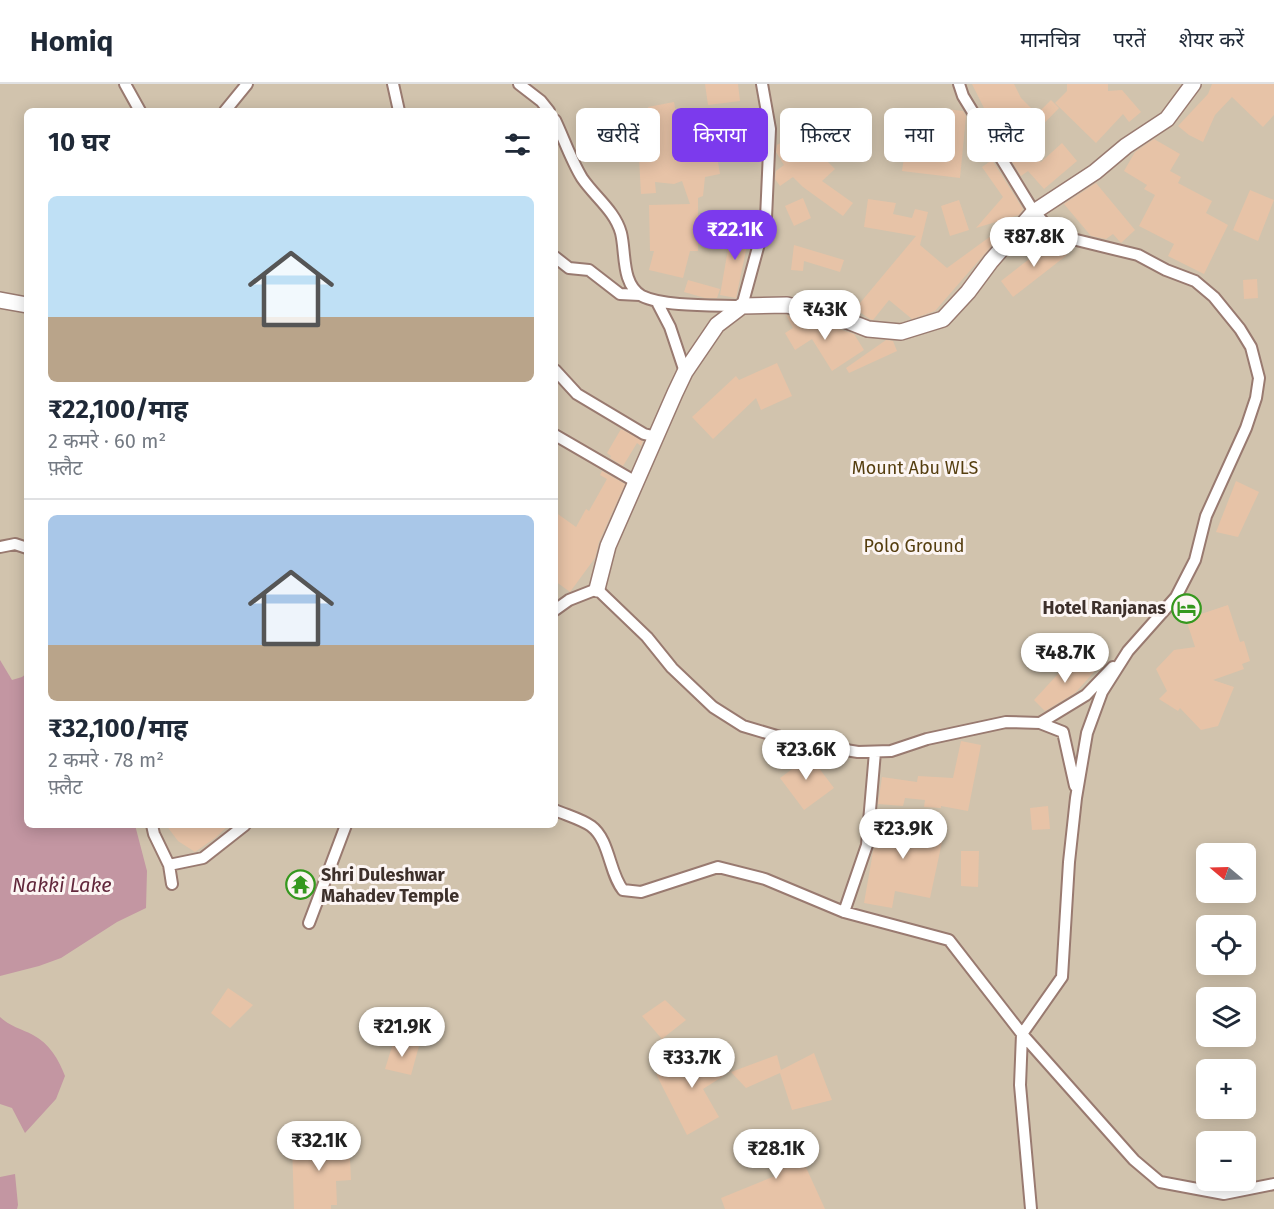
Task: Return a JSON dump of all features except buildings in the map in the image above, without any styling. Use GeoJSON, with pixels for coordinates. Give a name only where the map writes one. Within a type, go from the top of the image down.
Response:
{"type":"FeatureCollection","features":[{"type":"Feature","properties":{"kind":"main road"},"geometry":{"type":"LineString","coordinates":[[597,589],[608,546],[685,372],[717,325],[742,306],[787,305],[845,320],[868,329],[900,332],[943,319],[1034,212],[1095,172],[1126,146],[1167,119],[1193,84]]}},
{"type":"Feature","properties":{"kind":"main road"},"geometry":{"type":"LineString","coordinates":[[0,300],[24,304]]}},
{"type":"Feature","properties":{"kind":"street"},"geometry":{"type":"LineString","coordinates":[[124,84],[138,108]]}},
{"type":"Feature","properties":{"kind":"street"},"geometry":{"type":"LineString","coordinates":[[227,108],[247,84]]}},
{"type":"Feature","properties":{"kind":"street"},"geometry":{"type":"LineString","coordinates":[[393,84],[398,108]]}},
{"type":"Feature","properties":{"kind":"street"},"geometry":{"type":"LineString","coordinates":[[519,84],[547,108]]}},
{"type":"Feature","properties":{"kind":"street"},"geometry":{"type":"LineString","coordinates":[[558,259],[569,268],[589,270],[620,294],[640,295],[657,302],[742,306],[766,218],[770,129],[762,84]]}},
{"type":"Feature","properties":{"kind":"street"},"geometry":{"type":"LineString","coordinates":[[959,84],[963,96],[1034,212],[1056,236],[1138,255],[1166,270],[1195,281],[1214,297],[1240,329],[1251,347],[1259,378],[1256,398],[1246,428],[1206,516],[1195,560],[1176,597],[1086,695],[1040,723]]}},
{"type":"Feature","properties":{"kind":"street"},"geometry":{"type":"LineString","coordinates":[[558,126],[581,176],[609,209],[621,232],[628,279],[640,295]]}},
{"type":"Feature","properties":{"kind":"street"},"geometry":{"type":"LineString","coordinates":[[657,302],[670,327],[685,372]]}},
{"type":"Feature","properties":{"kind":"street"},"geometry":{"type":"LineString","coordinates":[[558,373],[577,394],[644,434],[657,437]]}},
{"type":"Feature","properties":{"kind":"street"},"geometry":{"type":"LineString","coordinates":[[558,437],[636,482]]}},
{"type":"Feature","properties":{"kind":"street"},"geometry":{"type":"LineString","coordinates":[[0,547],[15,544],[24,547]]}},
{"type":"Feature","properties":{"kind":"street"},"geometry":{"type":"LineString","coordinates":[[558,608],[569,600],[597,589],[647,637],[672,668],[713,707],[743,726],[797,742],[858,752],[891,751],[927,740],[1006,722],[1040,723],[1063,732],[1074,774],[1076,798]]}},
{"type":"Feature","properties":{"kind":"street"},"geometry":{"type":"LineString","coordinates":[[1031,1209],[1020,1085],[1022,1034],[1062,977],[1069,862],[1076,798],[1087,733],[1102,692],[1130,648]]}},
{"type":"Feature","properties":{"kind":"street"},"geometry":{"type":"LineString","coordinates":[[844,912],[867,845],[875,752]]}},
{"type":"Feature","properties":{"kind":"street"},"geometry":{"type":"LineString","coordinates":[[558,811],[592,827],[606,847],[618,884],[624,890],[641,892],[718,867],[765,879],[844,912],[949,940],[1022,1034],[1134,1160],[1160,1182],[1224,1194],[1274,1184]]}},
{"type":"Feature","properties":{"kind":"street"},"geometry":{"type":"LineString","coordinates":[[153,828],[169,865],[172,884]]}},
{"type":"Feature","properties":{"kind":"street"},"geometry":{"type":"LineString","coordinates":[[169,865],[203,858],[241,828]]}},
{"type":"Feature","properties":{"kind":"street"},"geometry":{"type":"LineString","coordinates":[[309,923],[345,828]]}},
{"type":"Feature","properties":{"kind":"green space","name":"Mount Abu WLS"},"geometry":{"type":"Polygon","coordinates":[[[0,84],[1274,84],[1274,1209],[0,1209],[0,84]]]}},
{"type":"Feature","properties":{"kind":"water","name":"Nakki Lake"},"geometry":{"type":"Polygon","coordinates":[[[0,660],[12,680],[24,675],[24,828],[136,828],[147,871],[146,908],[117,922],[61,958],[0,976],[0,660]]]}},
{"type":"Feature","properties":{"kind":"water"},"geometry":{"type":"Polygon","coordinates":[[[0,1017],[7,1023],[39,1038],[49,1047],[65,1076],[56,1099],[25,1133],[12,1108],[0,1104],[0,1017]]]}},
{"type":"Feature","properties":{"kind":"water"},"geometry":{"type":"Polygon","coordinates":[[[15,1174],[17,1209],[0,1209],[0,1177],[15,1174]]]}},
{"type":"Feature","properties":{"kind":"place","name":"Hotel Ranjanas"},"geometry":{"type":"Point","coordinates":[1187,608]}},
{"type":"Feature","properties":{"kind":"place","name":"Shri Duleshwar Mahadev Temple"},"geometry":{"type":"Point","coordinates":[300,885]}},
{"type":"Feature","properties":{"kind":"park label","name":"Polo Ground"},"geometry":{"type":"Point","coordinates":[914,546]}}]}
